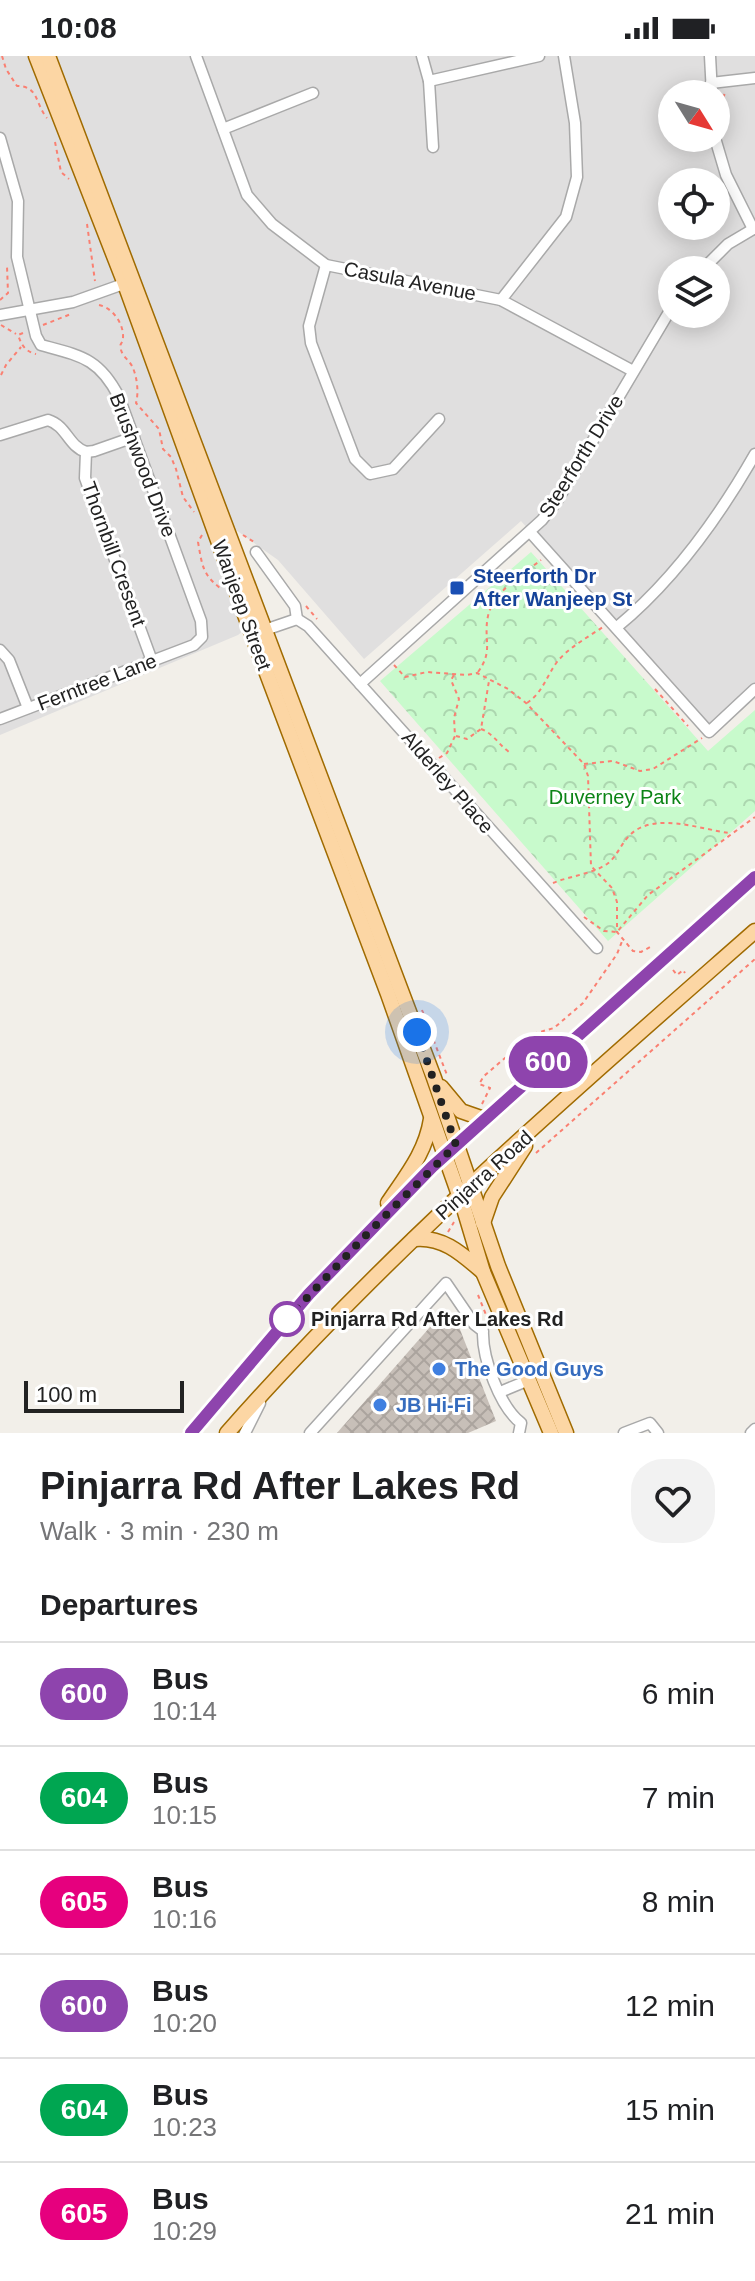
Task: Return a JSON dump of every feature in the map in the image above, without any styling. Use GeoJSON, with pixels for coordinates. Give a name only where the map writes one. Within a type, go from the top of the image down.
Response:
{"type":"FeatureCollection","features":[{"type":"Feature","properties":{"kind":"main road","name":"Wanjeep Street"},"geometry":{"type":"LineString","coordinates":[[36,56],[130,282]]}},
{"type":"Feature","properties":{"kind":"main road","name":"Wanjeep Street"},"geometry":{"type":"LineString","coordinates":[[48,56],[394,992],[432,1117],[451,1150]]}},
{"type":"Feature","properties":{"kind":"main road","name":"Pinjarra Road"},"geometry":{"type":"LineString","coordinates":[[191,1433],[309,1294],[451,1150],[478,1114],[755,877]]}},
{"type":"Feature","properties":{"kind":"main road","name":"Pinjarra Road"},"geometry":{"type":"LineString","coordinates":[[227,1433],[414,1239],[755,931]]}},
{"type":"Feature","properties":{"kind":"main road","name":"Wanjeep Street"},"geometry":{"type":"LineString","coordinates":[[394,992],[441,1077],[451,1150]]}},
{"type":"Feature","properties":{"kind":"main road"},"geometry":{"type":"LineString","coordinates":[[441,1077],[461,1111],[478,1114]]}},
{"type":"Feature","properties":{"kind":"main road"},"geometry":{"type":"LineString","coordinates":[[368,1233],[421,1152],[429,1135],[432,1117]]}},
{"type":"Feature","properties":{"kind":"main road"},"geometry":{"type":"LineString","coordinates":[[483,1223],[492,1197],[544,1121]]}},
{"type":"Feature","properties":{"kind":"main road"},"geometry":{"type":"LineString","coordinates":[[451,1150],[472,1187],[483,1223],[566,1433]]}},
{"type":"Feature","properties":{"kind":"main road"},"geometry":{"type":"LineString","coordinates":[[451,1150],[460,1198],[483,1272],[551,1433]]}},
{"type":"Feature","properties":{"kind":"main road"},"geometry":{"type":"LineString","coordinates":[[414,1239],[442,1241],[483,1272]]}},
{"type":"Feature","properties":{"kind":"street","name":"Casula Avenue"},"geometry":{"type":"LineString","coordinates":[[196,56],[247,195],[272,224],[326,265],[501,300],[633,371]]}},
{"type":"Feature","properties":{"kind":"street"},"geometry":{"type":"LineString","coordinates":[[422,56],[429,81],[433,147]]}},
{"type":"Feature","properties":{"kind":"street"},"geometry":{"type":"LineString","coordinates":[[429,81],[539,56]]}},
{"type":"Feature","properties":{"kind":"street"},"geometry":{"type":"LineString","coordinates":[[501,300],[566,217],[577,177],[575,123],[564,56]]}},
{"type":"Feature","properties":{"kind":"street"},"geometry":{"type":"LineString","coordinates":[[710,56],[712,80]]}},
{"type":"Feature","properties":{"kind":"street"},"geometry":{"type":"LineString","coordinates":[[730,84],[755,78]]}},
{"type":"Feature","properties":{"kind":"street"},"geometry":{"type":"LineString","coordinates":[[223,129],[313,93]]}},
{"type":"Feature","properties":{"kind":"street","name":"Brushwood Drive"},"geometry":{"type":"LineString","coordinates":[[0,138],[18,201],[17,257],[28,310],[41,345],[78,354],[95,364],[109,378],[134,437],[201,621],[202,637],[194,645]]}},
{"type":"Feature","properties":{"kind":"street"},"geometry":{"type":"LineString","coordinates":[[716,256],[728,244],[754,228],[726,175],[722,152]]}},
{"type":"Feature","properties":{"kind":"street"},"geometry":{"type":"LineString","coordinates":[[326,265],[309,326],[311,343],[355,459],[370,474],[393,469],[439,419]]}},
{"type":"Feature","properties":{"kind":"street"},"geometry":{"type":"LineString","coordinates":[[0,315],[73,302],[130,282]]}},
{"type":"Feature","properties":{"kind":"street","name":"Steerforth Drive"},"geometry":{"type":"LineString","coordinates":[[360,684],[530,532],[557,501],[659,328]]}},
{"type":"Feature","properties":{"kind":"street","name":"Thornbill Cresent"},"geometry":{"type":"LineString","coordinates":[[0,435],[48,420],[63,428],[76,448],[86,452],[85,478],[152,661]]}},
{"type":"Feature","properties":{"kind":"street"},"geometry":{"type":"LineString","coordinates":[[86,452],[134,437]]}},
{"type":"Feature","properties":{"kind":"street"},"geometry":{"type":"LineString","coordinates":[[614,624],[636,612],[679,567],[752,466],[755,454]]}},
{"type":"Feature","properties":{"kind":"street"},"geometry":{"type":"LineString","coordinates":[[530,532],[709,732],[755,689]]}},
{"type":"Feature","properties":{"kind":"street","name":"Alderley Place"},"geometry":{"type":"LineString","coordinates":[[256,552],[295,606],[297,619],[308,626],[597,948]]}},
{"type":"Feature","properties":{"kind":"street"},"geometry":{"type":"LineString","coordinates":[[259,632],[297,619]]}},
{"type":"Feature","properties":{"kind":"street","name":"Ferntree Lane"},"geometry":{"type":"LineString","coordinates":[[0,719],[194,645]]}},
{"type":"Feature","properties":{"kind":"street"},"geometry":{"type":"LineString","coordinates":[[0,650],[9,660],[28,708]]}},
{"type":"Feature","properties":{"kind":"street"},"geometry":{"type":"LineString","coordinates":[[310,1433],[446,1283],[474,1324],[483,1331],[482,1347],[509,1413],[521,1423],[519,1433]]}},
{"type":"Feature","properties":{"kind":"street"},"geometry":{"type":"LineString","coordinates":[[500,1392],[529,1380]]}},
{"type":"Feature","properties":{"kind":"street"},"geometry":{"type":"LineString","coordinates":[[245,1433],[266,1390]]}},
{"type":"Feature","properties":{"kind":"street"},"geometry":{"type":"LineString","coordinates":[[624,1433],[650,1423],[658,1433]]}},
{"type":"Feature","properties":{"kind":"path"},"geometry":{"type":"LineString","coordinates":[[2,56],[11,78],[17,86],[28,86],[33,90],[39,107],[50,121]]}},
{"type":"Feature","properties":{"kind":"path"},"geometry":{"type":"LineString","coordinates":[[54,131],[61,172],[72,181]]}},
{"type":"Feature","properties":{"kind":"path"},"geometry":{"type":"LineString","coordinates":[[88,212],[87,227],[98,293]]}},
{"type":"Feature","properties":{"kind":"path"},"geometry":{"type":"LineString","coordinates":[[0,324],[18,335]]}},
{"type":"Feature","properties":{"kind":"path"},"geometry":{"type":"LineString","coordinates":[[0,375],[22,346]]}},
{"type":"Feature","properties":{"kind":"path"},"geometry":{"type":"LineString","coordinates":[[477,673],[487,660],[488,616],[499,596],[543,559]]}},
{"type":"Feature","properties":{"kind":"path"},"geometry":{"type":"LineString","coordinates":[[526,703],[545,685],[558,661],[614,624]]}},
{"type":"Feature","properties":{"kind":"path"},"geometry":{"type":"LineString","coordinates":[[389,659],[405,677],[427,672],[477,673],[508,689],[526,703],[584,764],[588,776],[591,866],[612,888],[617,902],[617,932],[633,951],[641,952],[652,946]]}},
{"type":"Feature","properties":{"kind":"path"},"geometry":{"type":"LineString","coordinates":[[431,762],[447,753],[455,736],[454,718],[459,699],[451,680],[454,674]]}},
{"type":"Feature","properties":{"kind":"path"},"geometry":{"type":"LineString","coordinates":[[455,736],[467,739],[481,729],[489,680]]}},
{"type":"Feature","properties":{"kind":"path"},"geometry":{"type":"LineString","coordinates":[[481,729],[494,734],[500,745],[509,752]]}},
{"type":"Feature","properties":{"kind":"path"},"geometry":{"type":"LineString","coordinates":[[584,764],[613,761],[640,771],[653,769],[709,732]]}},
{"type":"Feature","properties":{"kind":"path"},"geometry":{"type":"LineString","coordinates":[[617,932],[648,895],[755,817]]}},
{"type":"Feature","properties":{"kind":"path"},"geometry":{"type":"LineString","coordinates":[[540,888],[610,862],[634,831],[649,824],[663,823],[730,833]]}},
{"type":"Feature","properties":{"kind":"path"},"geometry":{"type":"LineString","coordinates":[[478,1114],[490,1088],[479,1084],[491,1069],[533,1034],[554,1028],[583,1003],[617,954],[623,939]]}},
{"type":"Feature","properties":{"kind":"path"},"geometry":{"type":"LineString","coordinates":[[535,1153],[755,959]]}},
{"type":"Feature","properties":{"kind":"path"},"geometry":{"type":"LineString","coordinates":[[673,970],[677,975],[683,970],[689,977]]}},
{"type":"Feature","properties":{"kind":"path"},"geometry":{"type":"LineString","coordinates":[[418,1003],[441,1077]]}},
{"type":"Feature","properties":{"kind":"path"},"geometry":{"type":"LineString","coordinates":[[445,1236],[454,1222]]}},
{"type":"Feature","properties":{"kind":"path"},"geometry":{"type":"LineString","coordinates":[[478,1294],[483,1312],[492,1326]]}},
{"type":"Feature","properties":{"kind":"shaded area"},"geometry":{"type":"Polygon","coordinates":[[[0,56],[755,56],[755,689],[709,732],[521,521],[364,659],[278,560],[226,523],[255,621],[238,635],[0,735],[0,56]]]}},
{"type":"Feature","properties":{"kind":"green space","name":"Duverney Park"},"geometry":{"type":"Polygon","coordinates":[[[531,552],[708,751],[755,710],[755,811],[608,941],[380,681],[531,552]]]}},
{"type":"Feature","properties":{"kind":"building"},"geometry":{"type":"Polygon","coordinates":[[[430,1327],[459,1327],[496,1421],[468,1433],[337,1433],[430,1327]]]}},
{"type":"Feature","properties":{"kind":"bus line","name":"600"},"geometry":{"type":"LineString","coordinates":[[191,1433],[309,1294],[432,1167],[755,877]]}},
{"type":"Feature","properties":{"kind":"place","name":"Steerforth Dr After Wanjeep St"},"geometry":{"type":"Point","coordinates":[457,588]}},
{"type":"Feature","properties":{"kind":"place","name":"Pinjarra Rd After Lakes Rd"},"geometry":{"type":"Point","coordinates":[287,1319]}},
{"type":"Feature","properties":{"kind":"place","name":"The Good Guys"},"geometry":{"type":"Point","coordinates":[439,1369]}},
{"type":"Feature","properties":{"kind":"place","name":"JB Hi-Fi"},"geometry":{"type":"Point","coordinates":[380,1405]}},
{"type":"Feature","properties":{"kind":"route"},"geometry":{"type":"LineString","coordinates":[[287,1319],[456,1145],[417,1032]]}}]}
